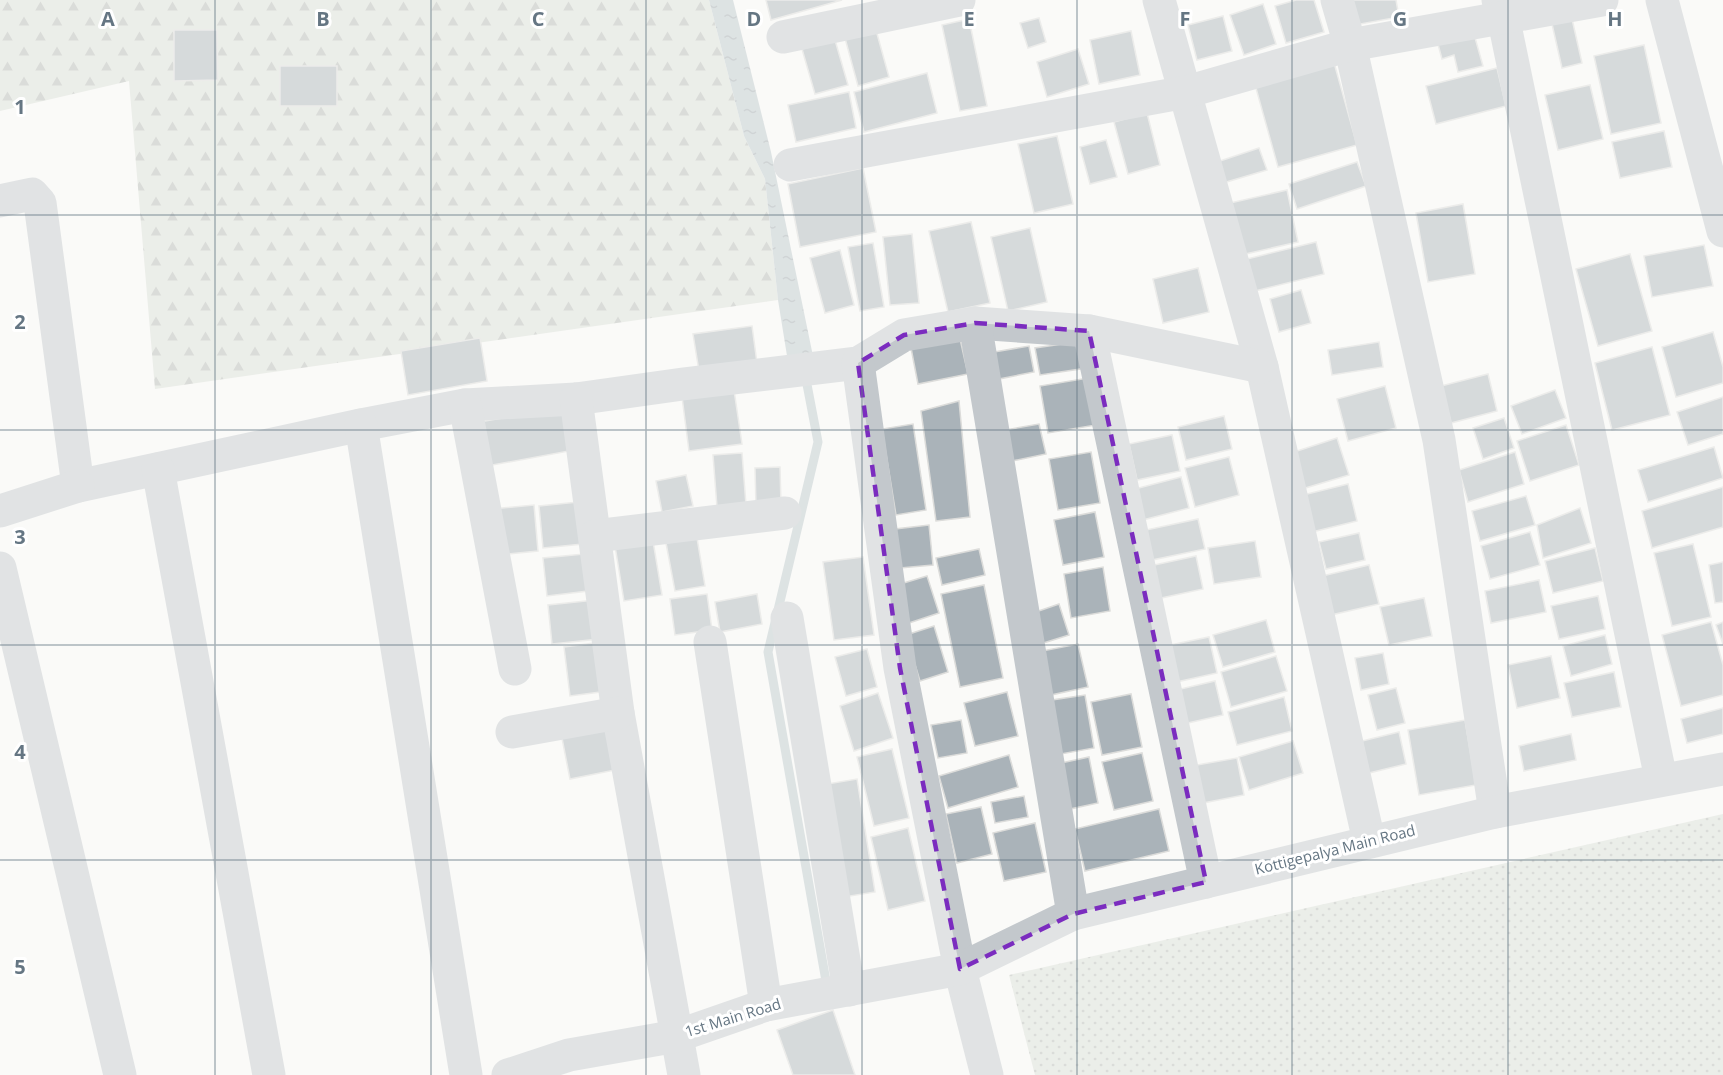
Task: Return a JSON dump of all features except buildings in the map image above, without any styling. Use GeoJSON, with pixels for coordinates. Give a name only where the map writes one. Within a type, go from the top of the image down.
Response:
{"type":"FeatureCollection","features":[{"type":"Feature","properties":{"kind":"street"},"geometry":{"type":"LineString","coordinates":[[783,37],[959,0]]}},
{"type":"Feature","properties":{"kind":"street"},"geometry":{"type":"LineString","coordinates":[[1159,0],[1262,367],[1369,841]]}},
{"type":"Feature","properties":{"kind":"street"},"geometry":{"type":"LineString","coordinates":[[1337,0],[1350,45],[1439,440],[1495,812]]}},
{"type":"Feature","properties":{"kind":"street"},"geometry":{"type":"LineString","coordinates":[[790,165],[1186,92],[1350,45],[1501,8],[1602,0]]}},
{"type":"Feature","properties":{"kind":"street"},"geometry":{"type":"LineString","coordinates":[[1662,0],[1723,231]]}},
{"type":"Feature","properties":{"kind":"street"},"geometry":{"type":"LineString","coordinates":[[1501,8],[1661,779]]}},
{"type":"Feature","properties":{"kind":"street"},"geometry":{"type":"LineString","coordinates":[[0,201],[32,194],[40,203],[78,486]]}},
{"type":"Feature","properties":{"kind":"street"},"geometry":{"type":"LineString","coordinates":[[0,511],[78,486],[465,405],[576,399],[858,363],[904,334],[975,323],[1089,331],[1262,367]]}},
{"type":"Feature","properties":{"kind":"street"},"geometry":{"type":"LineString","coordinates":[[975,323],[1073,914]]}},
{"type":"Feature","properties":{"kind":"street"},"geometry":{"type":"LineString","coordinates":[[1089,331],[1206,882]]}},
{"type":"Feature","properties":{"kind":"street"},"geometry":{"type":"LineString","coordinates":[[858,363],[900,668],[960,969],[987,1075]]}},
{"type":"Feature","properties":{"kind":"street"},"geometry":{"type":"LineString","coordinates":[[576,399],[618,713],[684,1075]]}},
{"type":"Feature","properties":{"kind":"street"},"geometry":{"type":"LineString","coordinates":[[465,405],[514,669]]}},
{"type":"Feature","properties":{"kind":"street"},"geometry":{"type":"LineString","coordinates":[[361,425],[466,1075]]}},
{"type":"Feature","properties":{"kind":"street"},"geometry":{"type":"LineString","coordinates":[[158,469],[269,1075]]}},
{"type":"Feature","properties":{"kind":"street"},"geometry":{"type":"LineString","coordinates":[[595,536],[786,513]]}},
{"type":"Feature","properties":{"kind":"street"},"geometry":{"type":"LineString","coordinates":[[0,568],[120,1075]]}},
{"type":"Feature","properties":{"kind":"street"},"geometry":{"type":"LineString","coordinates":[[787,618],[849,990]]}},
{"type":"Feature","properties":{"kind":"street"},"geometry":{"type":"LineString","coordinates":[[710,642],[766,1005]]}},
{"type":"Feature","properties":{"kind":"street"},"geometry":{"type":"LineString","coordinates":[[512,732],[618,713]]}},
{"type":"Feature","properties":{"kind":"street","name":"Kottigepalya Main Road"},"geometry":{"type":"LineString","coordinates":[[960,969],[1073,914],[1495,812],[1723,769]]}},
{"type":"Feature","properties":{"kind":"street","name":"1st Main Road"},"geometry":{"type":"LineString","coordinates":[[527,1072],[569,1055],[677,1036],[766,1005],[960,969]]}},
{"type":"Feature","properties":{"kind":"highlighted area"},"geometry":{"type":"Polygon","coordinates":[[[975,323],[1089,331],[1206,882],[1073,914],[960,969],[900,668],[858,363],[904,335],[975,323]]]}},
{"type":"Feature","properties":{"kind":"green space"},"geometry":{"type":"Polygon","coordinates":[[[0,0],[709,0],[744,136],[765,179],[778,300],[155,389],[129,81],[0,111],[0,0]]]}},
{"type":"Feature","properties":{"kind":"green space"},"geometry":{"type":"Polygon","coordinates":[[[1723,814],[1723,1075],[1035,1075],[1009,975],[1723,814]]]}},
{"type":"Feature","properties":{"kind":"water"},"geometry":{"type":"Polygon","coordinates":[[[709,0],[733,0],[771,152],[814,361],[788,362],[778,300],[765,179],[744,136],[709,0]]]}},
{"type":"Feature","properties":{"kind":"waterway"},"geometry":{"type":"LineString","coordinates":[[805,374],[818,442],[768,652],[826,981]]}}]}
